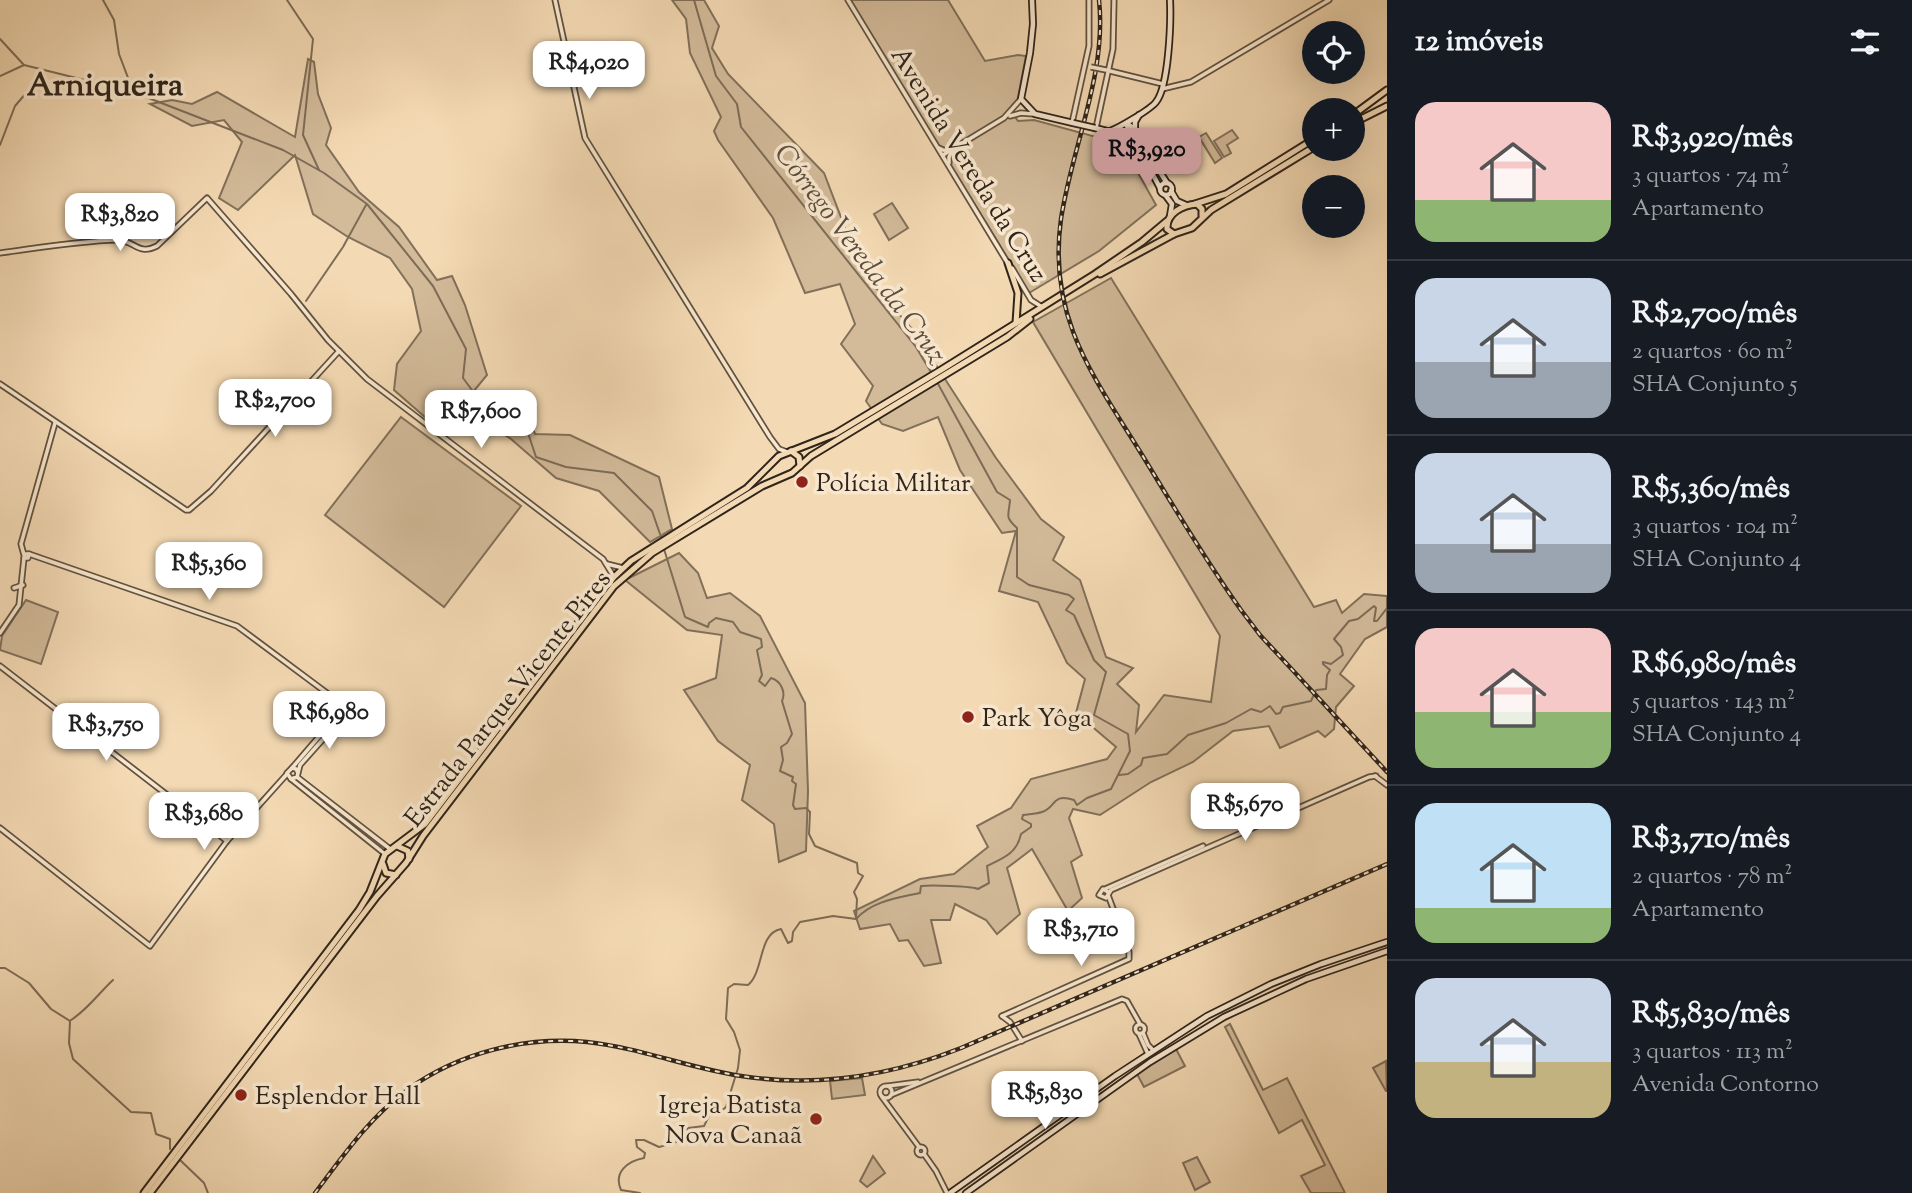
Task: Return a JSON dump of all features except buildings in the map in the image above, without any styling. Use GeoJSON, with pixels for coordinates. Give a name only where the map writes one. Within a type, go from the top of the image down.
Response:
{"type":"FeatureCollection","features":[{"type":"Feature","properties":{"kind":"main road"},"geometry":{"type":"LineString","coordinates":[[1032,0],[1030,53],[1021,99],[1035,114],[1110,131],[1131,131]]}},
{"type":"Feature","properties":{"kind":"main road"},"geometry":{"type":"LineString","coordinates":[[1110,131],[1154,105],[1164,85],[1170,0]]}},
{"type":"Feature","properties":{"kind":"main road"},"geometry":{"type":"LineString","coordinates":[[1365,107],[1387,90]]}},
{"type":"Feature","properties":{"kind":"main road"},"geometry":{"type":"LineString","coordinates":[[1377,99],[1378,104],[1385,106]]}},
{"type":"Feature","properties":{"kind":"main road"},"geometry":{"type":"LineString","coordinates":[[1365,117],[1385,106]]}},
{"type":"Feature","properties":{"kind":"main road"},"geometry":{"type":"LineString","coordinates":[[1131,131],[1139,115]]}},
{"type":"Feature","properties":{"kind":"main road"},"geometry":{"type":"LineString","coordinates":[[1131,131],[1171,186],[1177,201],[1187,205],[1226,194],[1302,146]]}},
{"type":"Feature","properties":{"kind":"main road"},"geometry":{"type":"LineString","coordinates":[[1131,131],[1161,193],[1172,204],[1167,229],[1174,234]]}},
{"type":"Feature","properties":{"kind":"main road"},"geometry":{"type":"LineString","coordinates":[[924,383],[816,453],[792,473],[783,477],[775,474],[774,461],[789,451],[835,434],[924,383],[1007,337],[1071,291],[1174,234],[1192,228],[1202,216],[1302,154]]}},
{"type":"Feature","properties":{"kind":"main road"},"geometry":{"type":"LineString","coordinates":[[1160,188],[1167,183]]}},
{"type":"Feature","properties":{"kind":"main road"},"geometry":{"type":"LineString","coordinates":[[1165,195],[1171,191]]}},
{"type":"Feature","properties":{"kind":"main road"},"geometry":{"type":"LineString","coordinates":[[1195,204],[1202,209],[1202,216]]}},
{"type":"Feature","properties":{"kind":"main road"},"geometry":{"type":"LineString","coordinates":[[1142,242],[1187,205]]}},
{"type":"Feature","properties":{"kind":"main road"},"geometry":{"type":"LineString","coordinates":[[942,373],[1142,242],[1160,232],[1163,234],[1161,239],[1142,251]]}},
{"type":"Feature","properties":{"kind":"main road"},"geometry":{"type":"LineString","coordinates":[[1008,263],[1018,293],[1016,323]]}},
{"type":"Feature","properties":{"kind":"main road"},"geometry":{"type":"LineString","coordinates":[[789,451],[799,457],[800,466]]}},
{"type":"Feature","properties":{"kind":"main road","name":"Estrada Parque Vicente Pires"},"geometry":{"type":"LineString","coordinates":[[552,662],[623,568],[648,549],[747,488],[774,461]]}},
{"type":"Feature","properties":{"kind":"main road","name":"Estrada Parque Vicente Pires"},"geometry":{"type":"LineString","coordinates":[[397,846],[425,824],[546,669],[632,568],[747,495],[783,477]]}},
{"type":"Feature","properties":{"kind":"main road","name":"Estrada Parque Vicente Pires"},"geometry":{"type":"LineString","coordinates":[[409,859],[546,669]]}},
{"type":"Feature","properties":{"kind":"main road"},"geometry":{"type":"LineString","coordinates":[[146,1193],[281,1017],[409,859],[408,851],[397,846],[388,851],[364,904],[281,1017]]}},
{"type":"Feature","properties":{"kind":"main road"},"geometry":{"type":"LineString","coordinates":[[383,863],[386,873],[396,874]]}},
{"type":"Feature","properties":{"kind":"main road"},"geometry":{"type":"LineString","coordinates":[[951,1192],[1189,1026],[1254,991],[1312,967],[1387,942]]}},
{"type":"Feature","properties":{"kind":"main road"},"geometry":{"type":"LineString","coordinates":[[1371,947],[1372,956]]}},
{"type":"Feature","properties":{"kind":"main road"},"geometry":{"type":"LineString","coordinates":[[967,1192],[1192,1036],[1233,1012],[1306,979],[1387,951]]}},
{"type":"Feature","properties":{"kind":"main road"},"geometry":{"type":"LineString","coordinates":[[1306,979],[1304,974],[1312,967]]}},
{"type":"Feature","properties":{"kind":"main road"},"geometry":{"type":"LineString","coordinates":[[1189,1026],[1193,1031],[1192,1036]]}},
{"type":"Feature","properties":{"kind":"main road"},"geometry":{"type":"LineString","coordinates":[[1115,1076],[1115,1081],[1120,1085]]}},
{"type":"Feature","properties":{"kind":"main road"},"geometry":{"type":"LineString","coordinates":[[1038,1132],[1037,1138],[1041,1139]]}},
{"type":"Feature","properties":{"kind":"main road"},"geometry":{"type":"LineString","coordinates":[[1029,1137],[1035,1139],[1033,1144]]}},
{"type":"Feature","properties":{"kind":"main road"},"geometry":{"type":"LineString","coordinates":[[964,1183],[969,1185],[967,1192]]}},
{"type":"Feature","properties":{"kind":"street"},"geometry":{"type":"LineString","coordinates":[[555,0],[585,138],[775,445],[774,461]]}},
{"type":"Feature","properties":{"kind":"street","name":"Avenida Vereda da Cruz"},"geometry":{"type":"LineString","coordinates":[[848,0],[1031,300],[1042,307]]}},
{"type":"Feature","properties":{"kind":"street"},"geometry":{"type":"LineString","coordinates":[[1073,123],[1088,46],[1089,0]]}},
{"type":"Feature","properties":{"kind":"street"},"geometry":{"type":"LineString","coordinates":[[1095,128],[1113,49],[1114,0]]}},
{"type":"Feature","properties":{"kind":"street"},"geometry":{"type":"LineString","coordinates":[[1085,65],[1164,85],[1191,82],[1329,0]]}},
{"type":"Feature","properties":{"kind":"street"},"geometry":{"type":"LineString","coordinates":[[1004,118],[1021,99]]}},
{"type":"Feature","properties":{"kind":"street"},"geometry":{"type":"LineString","coordinates":[[943,155],[1004,118],[1021,113],[1035,114]]}},
{"type":"Feature","properties":{"kind":"street"},"geometry":{"type":"LineString","coordinates":[[932,138],[940,149],[952,150]]}},
{"type":"Feature","properties":{"kind":"street"},"geometry":{"type":"LineString","coordinates":[[952,150],[948,159],[952,170]]}},
{"type":"Feature","properties":{"kind":"street"},"geometry":{"type":"LineString","coordinates":[[0,253],[120,240],[148,250],[157,246],[207,198],[339,351],[371,382],[607,564],[623,568]]}},
{"type":"Feature","properties":{"kind":"street"},"geometry":{"type":"LineString","coordinates":[[621,205],[627,204]]}},
{"type":"Feature","properties":{"kind":"street"},"geometry":{"type":"LineString","coordinates":[[0,384],[186,510],[192,509],[339,351]]}},
{"type":"Feature","properties":{"kind":"street"},"geometry":{"type":"LineString","coordinates":[[55,423],[22,549],[27,557],[237,626],[331,696],[341,705],[342,718],[292,768],[289,777]]}},
{"type":"Feature","properties":{"kind":"street"},"geometry":{"type":"LineString","coordinates":[[775,445],[789,451]]}},
{"type":"Feature","properties":{"kind":"street"},"geometry":{"type":"LineString","coordinates":[[0,632],[19,605],[27,557]]}},
{"type":"Feature","properties":{"kind":"street"},"geometry":{"type":"LineString","coordinates":[[607,564],[614,577]]}},
{"type":"Feature","properties":{"kind":"street"},"geometry":{"type":"LineString","coordinates":[[14,588],[23,585]]}},
{"type":"Feature","properties":{"kind":"street"},"geometry":{"type":"LineString","coordinates":[[0,666],[228,841]]}},
{"type":"Feature","properties":{"kind":"street"},"geometry":{"type":"LineString","coordinates":[[298,775],[300,765],[316,744]]}},
{"type":"Feature","properties":{"kind":"street"},"geometry":{"type":"LineString","coordinates":[[292,768],[388,851]]}},
{"type":"Feature","properties":{"kind":"street"},"geometry":{"type":"LineString","coordinates":[[0,828],[150,946],[228,841],[282,778],[298,775]]}},
{"type":"Feature","properties":{"kind":"street"},"geometry":{"type":"LineString","coordinates":[[1112,908],[1099,892],[1103,889],[1368,775],[1376,776],[1387,785]]}},
{"type":"Feature","properties":{"kind":"street"},"geometry":{"type":"LineString","coordinates":[[1103,898],[1221,840],[1376,776]]}},
{"type":"Feature","properties":{"kind":"street"},"geometry":{"type":"LineString","coordinates":[[289,777],[388,851]]}},
{"type":"Feature","properties":{"kind":"street"},"geometry":{"type":"LineString","coordinates":[[1022,1041],[1010,1021],[1002,1016],[1129,959],[1129,952],[1108,894],[1103,889]]}},
{"type":"Feature","properties":{"kind":"street"},"geometry":{"type":"LineString","coordinates":[[882,1097],[1122,999],[1127,1001],[1138,1025],[1142,1026],[1141,1034],[1148,1054]]}},
{"type":"Feature","properties":{"kind":"street"},"geometry":{"type":"LineString","coordinates":[[1010,1021],[1011,1012]]}},
{"type":"Feature","properties":{"kind":"street"},"geometry":{"type":"LineString","coordinates":[[1141,1034],[1153,1050]]}},
{"type":"Feature","properties":{"kind":"street"},"geometry":{"type":"LineString","coordinates":[[920,1082],[880,1089],[882,1097],[919,1147],[925,1149],[924,1154],[951,1192]]}},
{"type":"Feature","properties":{"kind":"street"},"geometry":{"type":"LineString","coordinates":[[888,1086],[891,1090],[890,1105]]}},
{"type":"Feature","properties":{"kind":"street"},"geometry":{"type":"LineString","coordinates":[[945,1185],[951,1192]]}},
{"type":"Feature","properties":{"kind":"shaded area"},"geometry":{"type":"Polygon","coordinates":[[[672,0],[704,0],[719,26],[712,48],[728,74],[824,173],[862,272],[914,331],[996,458],[1041,519],[1064,537],[1053,560],[1080,580],[1106,657],[1133,668],[1117,684],[1139,705],[1136,732],[1164,695],[1211,702],[1220,636],[1033,322],[1111,278],[1314,607],[1336,600],[1342,613],[1364,594],[1387,596],[1387,627],[1365,639],[1340,674],[1354,686],[1336,707],[1334,729],[1325,737],[1318,731],[1280,748],[1269,726],[1233,731],[1193,762],[1151,782],[1100,815],[1073,809],[1069,818],[1082,855],[1071,862],[1082,898],[1068,911],[1032,849],[1007,868],[1020,914],[997,934],[986,920],[955,904],[950,920],[931,920],[941,963],[924,966],[908,940],[899,941],[890,924],[860,929],[854,911],[920,879],[954,874],[988,847],[977,826],[1011,808],[1031,779],[1107,759],[1116,747],[1076,713],[1085,679],[1067,663],[1038,602],[999,591],[1016,531],[1002,533],[960,470],[938,417],[903,431],[882,424],[866,401],[873,386],[841,344],[855,324],[840,284],[805,293],[773,218],[718,140],[714,131],[721,117],[690,53],[686,19],[672,0]]]}},
{"type":"Feature","properties":{"kind":"shaded area"},"geometry":{"type":"Polygon","coordinates":[[[849,0],[948,0],[985,61],[1026,56],[1017,103],[1011,111],[1018,121],[1034,120],[1122,144],[1156,205],[1099,251],[1029,293],[849,0]]]}},
{"type":"Feature","properties":{"kind":"shaded area"},"geometry":{"type":"Polygon","coordinates":[[[308,59],[314,62],[318,94],[331,128],[326,145],[359,192],[399,227],[437,280],[452,276],[465,305],[487,375],[441,431],[394,390],[397,364],[421,331],[412,289],[390,258],[348,237],[313,214],[295,155],[238,210],[219,198],[242,142],[224,120],[192,126],[150,104],[172,100],[192,104],[217,92],[295,137],[308,59]]]}},
{"type":"Feature","properties":{"kind":"shaded area"},"geometry":{"type":"Polygon","coordinates":[[[1232,130],[1238,138],[1227,145],[1231,153],[1224,157],[1214,141],[1232,130]]]}},
{"type":"Feature","properties":{"kind":"shaded area"},"geometry":{"type":"Polygon","coordinates":[[[1206,133],[1222,158],[1215,163],[1199,137],[1206,133]]]}},
{"type":"Feature","properties":{"kind":"shaded area"},"geometry":{"type":"Polygon","coordinates":[[[892,203],[908,228],[889,240],[874,214],[892,203]]]}},
{"type":"Feature","properties":{"kind":"shaded area"},"geometry":{"type":"Polygon","coordinates":[[[489,399],[508,416],[526,412],[535,434],[570,435],[659,477],[672,529],[650,542],[599,491],[556,478],[511,439],[482,420],[489,399]]]}},
{"type":"Feature","properties":{"kind":"shaded area"},"geometry":{"type":"Polygon","coordinates":[[[401,417],[521,506],[444,607],[325,515],[401,417]]]}},
{"type":"Feature","properties":{"kind":"shaded area"},"geometry":{"type":"Polygon","coordinates":[[[679,553],[698,573],[707,598],[730,593],[760,616],[805,703],[808,791],[806,851],[779,862],[774,824],[742,800],[750,765],[718,741],[684,690],[716,678],[722,635],[687,630],[625,580],[679,553]]]}},
{"type":"Feature","properties":{"kind":"shaded area"},"geometry":{"type":"Polygon","coordinates":[[[26,600],[58,612],[41,664],[0,650],[2,636],[26,600]]]}},
{"type":"Feature","properties":{"kind":"shaded area"},"geometry":{"type":"Polygon","coordinates":[[[1230,1024],[1263,1090],[1287,1078],[1345,1193],[1311,1193],[1301,1176],[1325,1165],[1302,1120],[1279,1133],[1225,1027],[1230,1024]]]}},
{"type":"Feature","properties":{"kind":"shaded area"},"geometry":{"type":"Polygon","coordinates":[[[1176,1049],[1185,1066],[1144,1087],[1137,1074],[1176,1049]]]}},
{"type":"Feature","properties":{"kind":"shaded area"},"geometry":{"type":"Polygon","coordinates":[[[1386,1061],[1387,1091],[1373,1068],[1386,1061]]]}},
{"type":"Feature","properties":{"kind":"shaded area"},"geometry":{"type":"Polygon","coordinates":[[[862,1078],[865,1095],[832,1099],[830,1081],[862,1078]]]}},
{"type":"Feature","properties":{"kind":"shaded area"},"geometry":{"type":"Polygon","coordinates":[[[873,1156],[885,1173],[867,1187],[860,1181],[873,1156]]]}},
{"type":"Feature","properties":{"kind":"shaded area"},"geometry":{"type":"Polygon","coordinates":[[[1197,1157],[1210,1182],[1195,1190],[1183,1163],[1197,1157]]]}},
{"type":"Feature","properties":{"kind":"waterway"},"geometry":{"type":"LineString","coordinates":[[103,0],[114,20],[119,54],[133,91]]}},
{"type":"Feature","properties":{"kind":"waterway"},"geometry":{"type":"LineString","coordinates":[[287,0],[313,39],[303,135],[319,170]]}},
{"type":"Feature","properties":{"kind":"waterway","name":"Córrego Vereda da Cruz"},"geometry":{"type":"LineString","coordinates":[[694,0],[716,76],[737,104],[741,127],[916,347],[932,374]]}},
{"type":"Feature","properties":{"kind":"waterway"},"geometry":{"type":"LineString","coordinates":[[0,39],[24,65],[133,92],[283,150],[324,173],[367,204],[433,286],[466,349],[463,378],[498,425],[522,415],[536,457],[566,467],[614,473],[652,511],[660,534]]}},
{"type":"Feature","properties":{"kind":"waterway"},"geometry":{"type":"LineString","coordinates":[[0,76],[24,65]]}},
{"type":"Feature","properties":{"kind":"waterway"},"geometry":{"type":"LineString","coordinates":[[0,145],[15,106],[44,72]]}},
{"type":"Feature","properties":{"kind":"waterway"},"geometry":{"type":"LineString","coordinates":[[306,301],[343,247],[366,205]]}},
{"type":"Feature","properties":{"kind":"waterway"},"geometry":{"type":"LineString","coordinates":[[640,1193],[621,1190],[619,1184],[624,1168],[644,1158],[645,1153],[637,1147],[636,1140],[644,1140],[659,1147],[674,1143],[680,1140],[688,1128],[704,1126],[710,1114],[720,1112],[726,1107],[738,1068],[740,1050],[726,1019],[728,988],[734,984],[748,985],[753,979],[768,938],[774,932],[781,929],[788,943],[792,941],[793,932],[800,922],[833,916],[856,919],[877,904],[920,893],[921,886],[978,889],[989,883],[987,866],[1009,854],[1021,834],[1031,827],[1031,824],[1022,819],[1023,815],[1047,810],[1061,798],[1074,800],[1077,805],[1111,789],[1130,751],[1128,734],[1094,715],[1106,672],[1094,660],[1074,615],[1066,610],[1074,599],[1069,595],[1029,585],[1017,577],[1017,528],[1009,518],[1010,500],[997,492],[937,382]]}},
{"type":"Feature","properties":{"kind":"waterway"},"geometry":{"type":"LineString","coordinates":[[664,549],[685,617],[708,627],[716,618],[733,622],[740,632],[761,639],[762,647],[757,650],[762,675],[759,681],[765,686],[771,678],[780,684],[792,734],[781,747],[783,760],[780,771],[793,777],[792,781],[796,784],[793,805],[795,809],[806,808],[810,812],[809,834],[815,846],[857,863],[858,873],[863,876],[854,892],[857,899],[856,918]]}},
{"type":"Feature","properties":{"kind":"waterway"},"geometry":{"type":"LineString","coordinates":[[1119,775],[1128,774],[1141,765],[1143,758],[1167,754],[1188,735],[1226,723],[1251,709],[1261,712],[1270,706],[1276,714],[1280,713],[1283,707],[1311,701],[1316,690],[1326,689],[1330,670],[1323,662],[1331,664],[1343,655],[1341,647],[1334,639],[1349,621],[1358,619],[1374,606],[1374,621],[1377,621],[1387,608]]}},
{"type":"Feature","properties":{"kind":"waterway"},"geometry":{"type":"LineString","coordinates":[[0,968],[5,968],[29,983],[51,1009],[70,1021],[69,1043],[73,1059],[131,1112],[151,1113],[156,1134],[170,1139],[170,1149]]}},
{"type":"Feature","properties":{"kind":"waterway"},"geometry":{"type":"LineString","coordinates":[[71,1020],[113,980]]}},
{"type":"Feature","properties":{"kind":"waterway"},"geometry":{"type":"LineString","coordinates":[[179,1159],[204,1183],[208,1193]]}},
{"type":"Feature","properties":{"kind":"railway"},"geometry":{"type":"LineString","coordinates":[[1099,0],[1098,55],[1061,219],[1061,287],[1068,317],[1079,346],[1108,401],[1215,573],[1260,635],[1387,772]]}},
{"type":"Feature","properties":{"kind":"railway"},"geometry":{"type":"LineString","coordinates":[[315,1193],[357,1138],[393,1101],[448,1066],[492,1050],[539,1042],[587,1042],[628,1049],[728,1074],[776,1080],[830,1079],[883,1072],[961,1048],[1387,864]]}},
{"type":"Feature","properties":{"kind":"place","name":"Polícia Militar"},"geometry":{"type":"Point","coordinates":[802,482]}},
{"type":"Feature","properties":{"kind":"place","name":"Park Yôga"},"geometry":{"type":"Point","coordinates":[968,717]}},
{"type":"Feature","properties":{"kind":"place","name":"Esplendor Hall"},"geometry":{"type":"Point","coordinates":[241,1095]}},
{"type":"Feature","properties":{"kind":"place","name":"Igreja Batista Nova Canaã"},"geometry":{"type":"Point","coordinates":[816,1119]}},
{"type":"Feature","properties":{"kind":"district","name":"Arniqueira"},"geometry":{"type":"Point","coordinates":[105,83]}}]}
